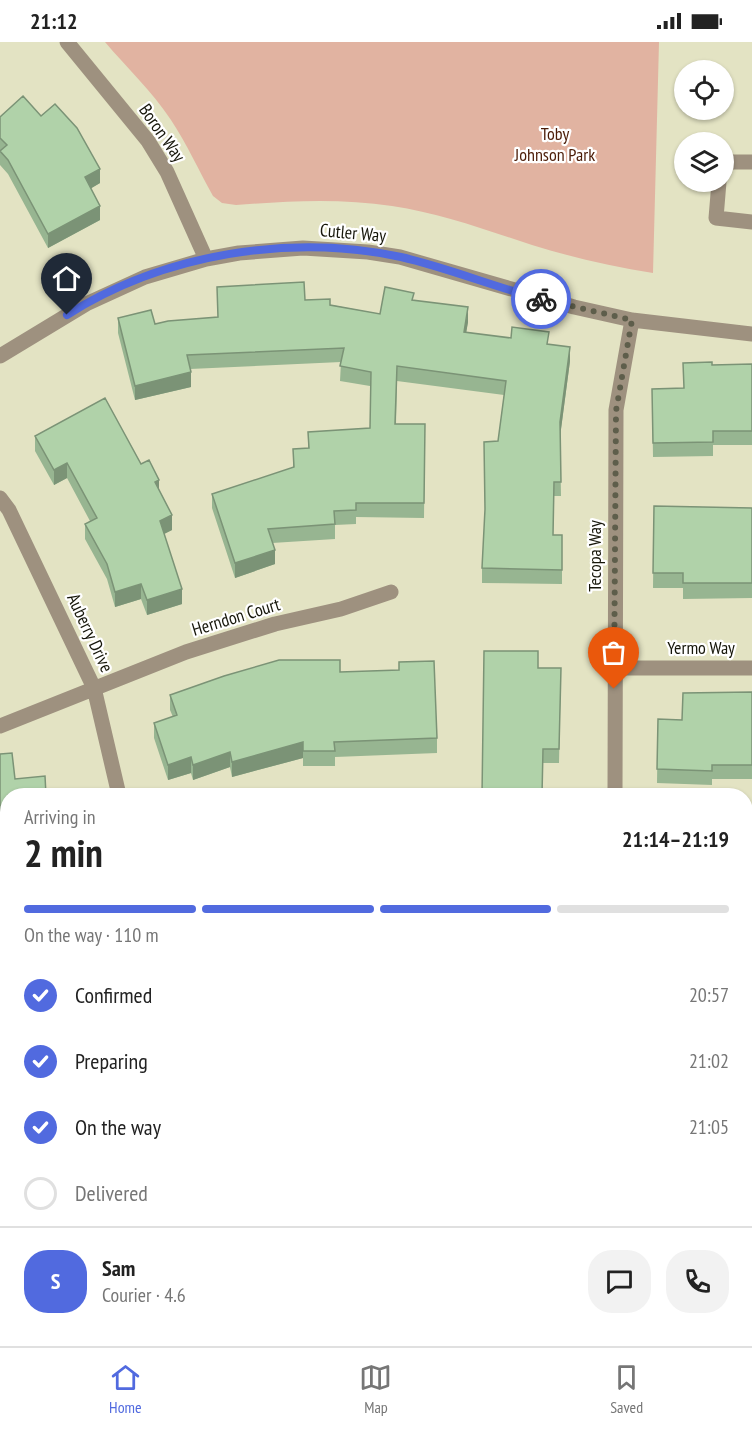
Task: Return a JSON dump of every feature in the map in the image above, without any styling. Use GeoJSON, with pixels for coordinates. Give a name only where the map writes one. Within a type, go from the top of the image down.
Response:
{"type":"FeatureCollection","features":[{"type":"Feature","properties":{"kind":"street","name":"Boron Way"},"geometry":{"type":"LineString","coordinates":[[67,42],[148,141],[167,172],[206,259]]}},
{"type":"Feature","properties":{"kind":"street"},"geometry":{"type":"LineString","coordinates":[[734,162],[752,162]]}},
{"type":"Feature","properties":{"kind":"street"},"geometry":{"type":"LineString","coordinates":[[718,192],[716,218],[752,222]]}},
{"type":"Feature","properties":{"kind":"street","name":"Cutler Way"},"geometry":{"type":"LineString","coordinates":[[0,356],[86,304],[145,277],[206,259],[239,253],[303,248],[368,252],[432,265],[537,298],[632,320],[752,334]]}},
{"type":"Feature","properties":{"kind":"street","name":"Tecopa Way"},"geometry":{"type":"LineString","coordinates":[[615,788],[616,411],[632,320]]}},
{"type":"Feature","properties":{"kind":"street","name":"Auberry Drive"},"geometry":{"type":"LineString","coordinates":[[0,498],[9,510],[94,688],[117,788]]}},
{"type":"Feature","properties":{"kind":"street","name":"Herndon Court"},"geometry":{"type":"LineString","coordinates":[[0,726],[186,652],[275,624],[341,609],[391,592]]}},
{"type":"Feature","properties":{"kind":"street","name":"Yermo Way"},"geometry":{"type":"LineString","coordinates":[[614,668],[752,668]]}},
{"type":"Feature","properties":{"kind":"green space","name":"Toby Johnson Park"},"geometry":{"type":"Polygon","coordinates":[[[105,42],[659,42],[653,273],[577,258],[445,217],[392,206],[334,201],[236,205],[222,203],[213,196],[164,109],[105,42]]]}},
{"type":"Feature","properties":{"kind":"building"},"geometry":{"type":"Polygon","coordinates":[[[23,96],[41,116],[55,104],[77,128],[100,169],[85,177],[100,206],[48,234],[8,160],[0,151],[7,145],[0,138],[0,117],[23,96]]]}},
{"type":"Feature","properties":{"kind":"building"},"geometry":{"type":"Polygon","coordinates":[[[304,282],[305,300],[330,299],[330,305],[380,314],[385,287],[414,293],[412,300],[468,307],[464,332],[511,338],[512,327],[549,332],[547,344],[570,347],[560,422],[561,482],[554,482],[553,535],[562,535],[562,570],[482,568],[485,509],[484,442],[498,441],[506,381],[397,366],[395,424],[425,424],[424,503],[356,503],[356,510],[334,511],[335,524],[268,529],[275,550],[235,563],[212,494],[294,467],[293,449],[309,448],[308,432],[370,428],[371,372],[340,366],[344,348],[187,355],[191,372],[135,386],[118,318],[151,310],[155,324],[218,317],[217,287],[304,282]]]}},
{"type":"Feature","properties":{"kind":"building"},"geometry":{"type":"Polygon","coordinates":[[[712,362],[712,365],[752,364],[752,431],[713,431],[713,442],[653,443],[652,389],[684,388],[683,363],[712,362]]]}},
{"type":"Feature","properties":{"kind":"building"},"geometry":{"type":"Polygon","coordinates":[[[105,398],[141,464],[149,460],[159,480],[155,482],[172,515],[160,521],[182,589],[147,600],[141,584],[115,592],[107,564],[85,524],[97,518],[67,463],[54,470],[35,436],[105,398]]]}},
{"type":"Feature","properties":{"kind":"building"},"geometry":{"type":"Polygon","coordinates":[[[654,506],[752,508],[752,583],[683,583],[683,573],[653,573],[654,506]]]}},
{"type":"Feature","properties":{"kind":"building"},"geometry":{"type":"Polygon","coordinates":[[[484,651],[538,651],[538,668],[561,668],[559,749],[543,749],[542,788],[482,788],[484,651]]]}},
{"type":"Feature","properties":{"kind":"building"},"geometry":{"type":"Polygon","coordinates":[[[279,660],[340,660],[340,672],[399,670],[399,662],[434,661],[437,738],[334,742],[335,751],[303,751],[303,742],[232,762],[230,752],[193,765],[191,757],[168,765],[154,723],[177,715],[170,695],[279,660]]]}},
{"type":"Feature","properties":{"kind":"building"},"geometry":{"type":"Polygon","coordinates":[[[752,692],[752,765],[712,765],[712,771],[657,769],[658,719],[682,720],[683,693],[752,692]]]}},
{"type":"Feature","properties":{"kind":"building"},"geometry":{"type":"Polygon","coordinates":[[[12,753],[15,779],[45,776],[46,788],[0,788],[0,754],[12,753]]]}},
{"type":"Feature","properties":{"kind":"way so far"},"geometry":{"type":"LineString","coordinates":[[541,299],[632,320],[620,377],[616,411],[614,689]]}},
{"type":"Feature","properties":{"kind":"route"},"geometry":{"type":"LineString","coordinates":[[67,315],[145,277],[206,259],[239,253],[303,248],[368,252],[400,257],[541,299]]}}]}
